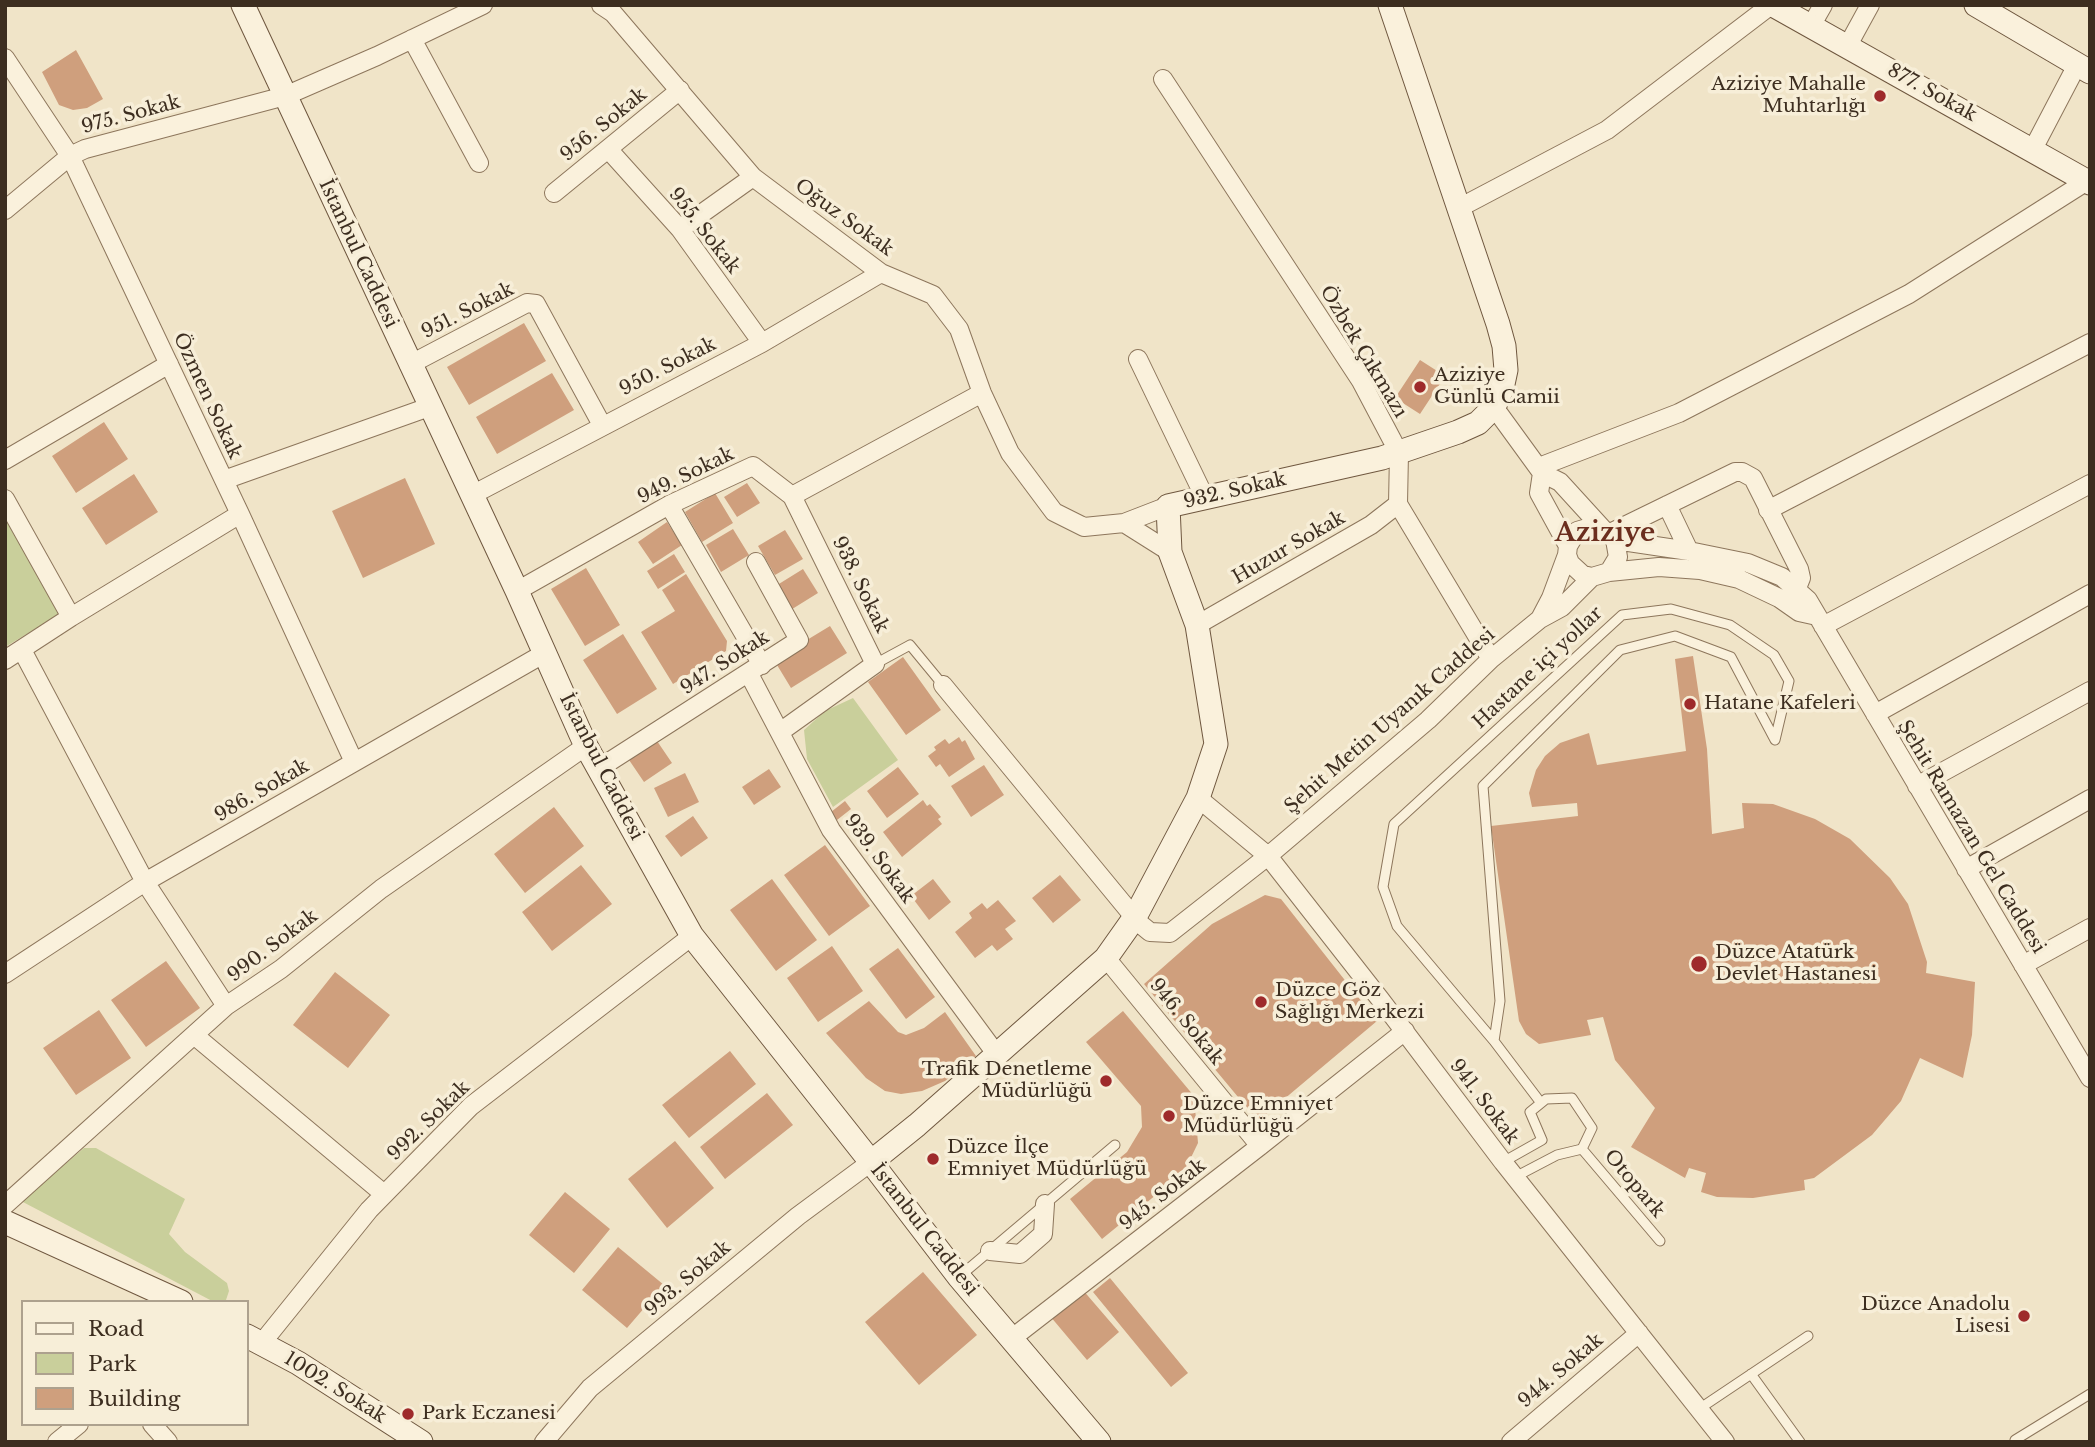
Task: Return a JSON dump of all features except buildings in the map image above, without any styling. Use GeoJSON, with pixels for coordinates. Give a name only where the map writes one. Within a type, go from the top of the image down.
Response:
{"type":"FeatureCollection","features":[{"type":"Feature","properties":{"kind":"street","name":"İstanbul Caddesi"},"geometry":{"type":"LineString","coordinates":[[243,5],[517,591],[586,746],[692,936],[871,1161],[958,1278],[1099,1442]]}},
{"type":"Feature","properties":{"kind":"street"},"geometry":{"type":"LineString","coordinates":[[285,96],[483,5]]}},
{"type":"Feature","properties":{"kind":"street","name":"Oğuz Sokak"},"geometry":{"type":"LineString","coordinates":[[601,5],[613,13],[753,177],[881,272],[933,295],[959,329],[982,393],[1010,453],[1054,512],[1084,527],[1124,523],[1168,506]]}},
{"type":"Feature","properties":{"kind":"street"},"geometry":{"type":"LineString","coordinates":[[1390,5],[1504,346],[1506,370],[1494,407],[1541,470],[1560,482],[1609,533],[1618,557],[1600,574]]}},
{"type":"Feature","properties":{"kind":"street"},"geometry":{"type":"LineString","coordinates":[[1459,208],[1607,130],[1772,5]]}},
{"type":"Feature","properties":{"kind":"street","name":"877. Sokak"},"geometry":{"type":"LineString","coordinates":[[1772,5],[2089,182]]}},
{"type":"Feature","properties":{"kind":"street"},"geometry":{"type":"LineString","coordinates":[[1811,26],[1823,5]]}},
{"type":"Feature","properties":{"kind":"street"},"geometry":{"type":"LineString","coordinates":[[1847,47],[1870,5]]}},
{"type":"Feature","properties":{"kind":"street"},"geometry":{"type":"LineString","coordinates":[[1990,8],[2083,68],[2032,149]]}},
{"type":"Feature","properties":{"kind":"street"},"geometry":{"type":"LineString","coordinates":[[412,39],[479,163]]}},
{"type":"Feature","properties":{"kind":"street","name":"Özmen Sokak"},"geometry":{"type":"LineString","coordinates":[[5,58],[70,156],[355,762]]}},
{"type":"Feature","properties":{"kind":"street","name":"Özbek Çıkmazı"},"geometry":{"type":"LineString","coordinates":[[1163,79],[1361,382],[1399,453],[1398,503]]}},
{"type":"Feature","properties":{"kind":"street","name":"956. Sokak"},"geometry":{"type":"LineString","coordinates":[[554,193],[680,90]]}},
{"type":"Feature","properties":{"kind":"street","name":"975. Sokak"},"geometry":{"type":"LineString","coordinates":[[5,210],[70,156],[85,149],[285,96]]}},
{"type":"Feature","properties":{"kind":"street","name":"955. Sokak"},"geometry":{"type":"LineString","coordinates":[[608,149],[680,229],[762,344]]}},
{"type":"Feature","properties":{"kind":"street"},"geometry":{"type":"LineString","coordinates":[[680,229],[753,177]]}},
{"type":"Feature","properties":{"kind":"street"},"geometry":{"type":"LineString","coordinates":[[1541,470],[1679,413],[1897,301],[2089,182]]}},
{"type":"Feature","properties":{"kind":"street","name":"950. Sokak"},"geometry":{"type":"LineString","coordinates":[[472,495],[762,344],[881,272]]}},
{"type":"Feature","properties":{"kind":"street","name":"951. Sokak"},"geometry":{"type":"LineString","coordinates":[[410,365],[527,303],[536,304],[602,425]]}},
{"type":"Feature","properties":{"kind":"street"},"geometry":{"type":"LineString","coordinates":[[1768,510],[2090,343]]}},
{"type":"Feature","properties":{"kind":"street"},"geometry":{"type":"LineString","coordinates":[[1138,359],[1205,498]]}},
{"type":"Feature","properties":{"kind":"street"},"geometry":{"type":"LineString","coordinates":[[5,460],[169,364]]}},
{"type":"Feature","properties":{"kind":"street"},"geometry":{"type":"LineString","coordinates":[[792,496],[982,393]]}},
{"type":"Feature","properties":{"kind":"street"},"geometry":{"type":"LineString","coordinates":[[224,480],[429,407]]}},
{"type":"Feature","properties":{"kind":"street","name":"932. Sokak"},"geometry":{"type":"LineString","coordinates":[[871,1161],[917,1125],[1106,958],[1135,917],[1198,798],[1216,744],[1197,625],[1170,552],[1168,506],[1399,453],[1478,423],[1494,407]]}},
{"type":"Feature","properties":{"kind":"street","name":"949. Sokak"},"geometry":{"type":"LineString","coordinates":[[517,591],[669,505],[752,466],[792,496]]}},
{"type":"Feature","properties":{"kind":"street"},"geometry":{"type":"LineString","coordinates":[[1541,470],[1539,493],[1576,570],[1600,574],[1659,567],[1710,572],[1757,587],[1820,621],[2090,484]]}},
{"type":"Feature","properties":{"kind":"street"},"geometry":{"type":"LineString","coordinates":[[1567,550],[1577,531],[1594,526],[1609,533],[1767,569],[1797,588],[1801,578],[1753,478],[1742,472],[1735,472],[1609,533]]}},
{"type":"Feature","properties":{"kind":"street","name":"938. Sokak"},"geometry":{"type":"LineString","coordinates":[[780,732],[875,664],[792,496]]}},
{"type":"Feature","properties":{"kind":"street"},"geometry":{"type":"LineString","coordinates":[[5,499],[71,617]]}},
{"type":"Feature","properties":{"kind":"street"},"geometry":{"type":"LineString","coordinates":[[1398,503],[1491,659]]}},
{"type":"Feature","properties":{"kind":"street","name":"Huzur Sokak"},"geometry":{"type":"LineString","coordinates":[[1197,625],[1371,525],[1398,503]]}},
{"type":"Feature","properties":{"kind":"street","name":"939. Sokak"},"geometry":{"type":"LineString","coordinates":[[669,505],[756,669],[780,732],[831,830],[997,1055]]}},
{"type":"Feature","properties":{"kind":"street"},"geometry":{"type":"LineString","coordinates":[[1667,505],[1689,551]]}},
{"type":"Feature","properties":{"kind":"street"},"geometry":{"type":"LineString","coordinates":[[5,660],[240,514]]}},
{"type":"Feature","properties":{"kind":"street"},"geometry":{"type":"LineString","coordinates":[[1124,523],[1170,552]]}},
{"type":"Feature","properties":{"kind":"street","name":"Şehit Metin Uyanık Caddesi"},"geometry":{"type":"LineString","coordinates":[[1540,619],[1551,598],[1567,550]]}},
{"type":"Feature","properties":{"kind":"street","name":"947. Sokak"},"geometry":{"type":"LineString","coordinates":[[598,769],[799,640],[755,562]]}},
{"type":"Feature","properties":{"kind":"street","name":"Şehit Metin Uyanık Caddesi"},"geometry":{"type":"LineString","coordinates":[[1135,917],[1150,932],[1170,933],[1268,856],[1428,720],[1491,659],[1540,619],[1562,607],[1600,574]]}},
{"type":"Feature","properties":{"kind":"street","name":"Şehit Ramazan Gel Caddesi"},"geometry":{"type":"LineString","coordinates":[[1797,588],[1808,600],[2023,965],[2087,1066]]}},
{"type":"Feature","properties":{"kind":"street"},"geometry":{"type":"LineString","coordinates":[[1875,714],[2090,594]]}},
{"type":"Feature","properties":{"kind":"street"},"geometry":{"type":"LineString","coordinates":[[22,650],[145,882],[226,1006]]}},
{"type":"Feature","properties":{"kind":"street","name":"986. Sokak"},"geometry":{"type":"LineString","coordinates":[[5,974],[145,882],[545,653]]}},
{"type":"Feature","properties":{"kind":"street"},"geometry":{"type":"LineString","coordinates":[[943,685],[1135,917]]}},
{"type":"Feature","properties":{"kind":"street"},"geometry":{"type":"LineString","coordinates":[[1917,786],[2090,691]]}},
{"type":"Feature","properties":{"kind":"street","name":"990. Sokak"},"geometry":{"type":"LineString","coordinates":[[5,1205],[226,1006],[281,968],[381,890],[586,746]]}},
{"type":"Feature","properties":{"kind":"street","name":"941. Sokak"},"geometry":{"type":"LineString","coordinates":[[1198,798],[1268,856],[1503,1162],[1725,1442]]}},
{"type":"Feature","properties":{"kind":"street"},"geometry":{"type":"LineString","coordinates":[[1966,869],[2090,799]]}},
{"type":"Feature","properties":{"kind":"street"},"geometry":{"type":"LineString","coordinates":[[2023,965],[2090,928]]}},
{"type":"Feature","properties":{"kind":"street","name":"992. Sokak"},"geometry":{"type":"LineString","coordinates":[[254,1340],[369,1210],[471,1106],[692,936]]}},
{"type":"Feature","properties":{"kind":"street","name":"946. Sokak"},"geometry":{"type":"LineString","coordinates":[[1106,958],[1260,1146]]}},
{"type":"Feature","properties":{"kind":"street","name":"945. Sokak"},"geometry":{"type":"LineString","coordinates":[[1011,1339],[1405,1031]]}},
{"type":"Feature","properties":{"kind":"street"},"geometry":{"type":"LineString","coordinates":[[194,1035],[384,1194]]}},
{"type":"Feature","properties":{"kind":"street","name":"993. Sokak"},"geometry":{"type":"LineString","coordinates":[[544,1442],[590,1388],[798,1216],[871,1161]]}},
{"type":"Feature","properties":{"kind":"street"},"geometry":{"type":"LineString","coordinates":[[990,1251],[1020,1254],[1043,1234],[1045,1205]]}},
{"type":"Feature","properties":{"kind":"street"},"geometry":{"type":"LineString","coordinates":[[5,1222],[177,1300]]}},
{"type":"Feature","properties":{"kind":"street","name":"944. Sokak"},"geometry":{"type":"LineString","coordinates":[[1511,1442],[1639,1333]]}},
{"type":"Feature","properties":{"kind":"street","name":"1002. Sokak"},"geometry":{"type":"LineString","coordinates":[[254,1340],[298,1363],[421,1442]]}},
{"type":"Feature","properties":{"kind":"street"},"geometry":{"type":"LineString","coordinates":[[57,1442],[77,1426]]}},
{"type":"Feature","properties":{"kind":"street"},"geometry":{"type":"LineString","coordinates":[[154,1426],[168,1442]]}},
{"type":"Feature","properties":{"kind":"lane","name":"Hastane içi yollar"},"geometry":{"type":"LineString","coordinates":[[1494,1041],[1500,1001],[1483,786],[1620,650],[1675,636],[1731,657],[1775,740],[1789,681],[1774,655],[1730,625],[1671,609],[1622,615],[1394,824],[1383,887],[1397,926],[1494,1041],[1541,1103]]}},
{"type":"Feature","properties":{"kind":"lane"},"geometry":{"type":"LineString","coordinates":[[875,664],[909,645],[943,685]]}},
{"type":"Feature","properties":{"kind":"lane"},"geometry":{"type":"LineString","coordinates":[[1503,1162],[1542,1140],[1530,1112],[1545,1099],[1572,1098],[1592,1128],[1582,1149],[1557,1155],[1515,1177]]}},
{"type":"Feature","properties":{"kind":"lane"},"geometry":{"type":"LineString","coordinates":[[1045,1205],[1115,1145]]}},
{"type":"Feature","properties":{"kind":"lane","name":"Otopark"},"geometry":{"type":"LineString","coordinates":[[1582,1149],[1660,1241]]}},
{"type":"Feature","properties":{"kind":"lane"},"geometry":{"type":"LineString","coordinates":[[958,1278],[990,1251]]}},
{"type":"Feature","properties":{"kind":"lane"},"geometry":{"type":"LineString","coordinates":[[1699,1409],[1808,1336]]}},
{"type":"Feature","properties":{"kind":"lane"},"geometry":{"type":"LineString","coordinates":[[1751,1374],[1800,1442]]}},
{"type":"Feature","properties":{"kind":"lane"},"geometry":{"type":"LineString","coordinates":[[2015,1440],[2090,1394]]}},
{"type":"Feature","properties":{"kind":"green space"},"geometry":{"type":"Polygon","coordinates":[[[5,517],[62,613],[5,647],[5,517]]]}},
{"type":"Feature","properties":{"kind":"green space"},"geometry":{"type":"Polygon","coordinates":[[[853,698],[898,760],[833,807],[807,759],[804,730],[825,711],[853,698]]]}},
{"type":"Feature","properties":{"kind":"green space"},"geometry":{"type":"Polygon","coordinates":[[[84,1148],[96,1148],[185,1199],[169,1234],[185,1252],[227,1283],[229,1291],[226,1300],[210,1300],[21,1201],[84,1148]]]}},
{"type":"Feature","properties":{"kind":"place","name":"Aziziye Mahalle Muhtarlığı"},"geometry":{"type":"Point","coordinates":[1880,96]}},
{"type":"Feature","properties":{"kind":"place","name":"Aziziye Günlü Camii"},"geometry":{"type":"Point","coordinates":[1420,387]}},
{"type":"Feature","properties":{"kind":"place","name":"Hatane Kafeleri"},"geometry":{"type":"Point","coordinates":[1690,704]}},
{"type":"Feature","properties":{"kind":"place","name":"Düzce Atatürk Devlet Hastanesi"},"geometry":{"type":"Point","coordinates":[1699,964]}},
{"type":"Feature","properties":{"kind":"place","name":"Düzce Göz Sağlığı Merkezi"},"geometry":{"type":"Point","coordinates":[1261,1002]}},
{"type":"Feature","properties":{"kind":"place","name":"Trafik Denetleme Müdürlüğü"},"geometry":{"type":"Point","coordinates":[1106,1081]}},
{"type":"Feature","properties":{"kind":"place","name":"Düzce Emniyet Müdürlüğü"},"geometry":{"type":"Point","coordinates":[1169,1116]}},
{"type":"Feature","properties":{"kind":"place","name":"Düzce İlçe Emniyet Müdürlüğü"},"geometry":{"type":"Point","coordinates":[933,1159]}},
{"type":"Feature","properties":{"kind":"place","name":"Düzce Anadolu Lisesi"},"geometry":{"type":"Point","coordinates":[2024,1316]}},
{"type":"Feature","properties":{"kind":"place","name":"Park Eczanesi"},"geometry":{"type":"Point","coordinates":[408,1414]}},
{"type":"Feature","properties":{"kind":"district","name":"Aziziye"},"geometry":{"type":"Point","coordinates":[1605,534]}}]}
